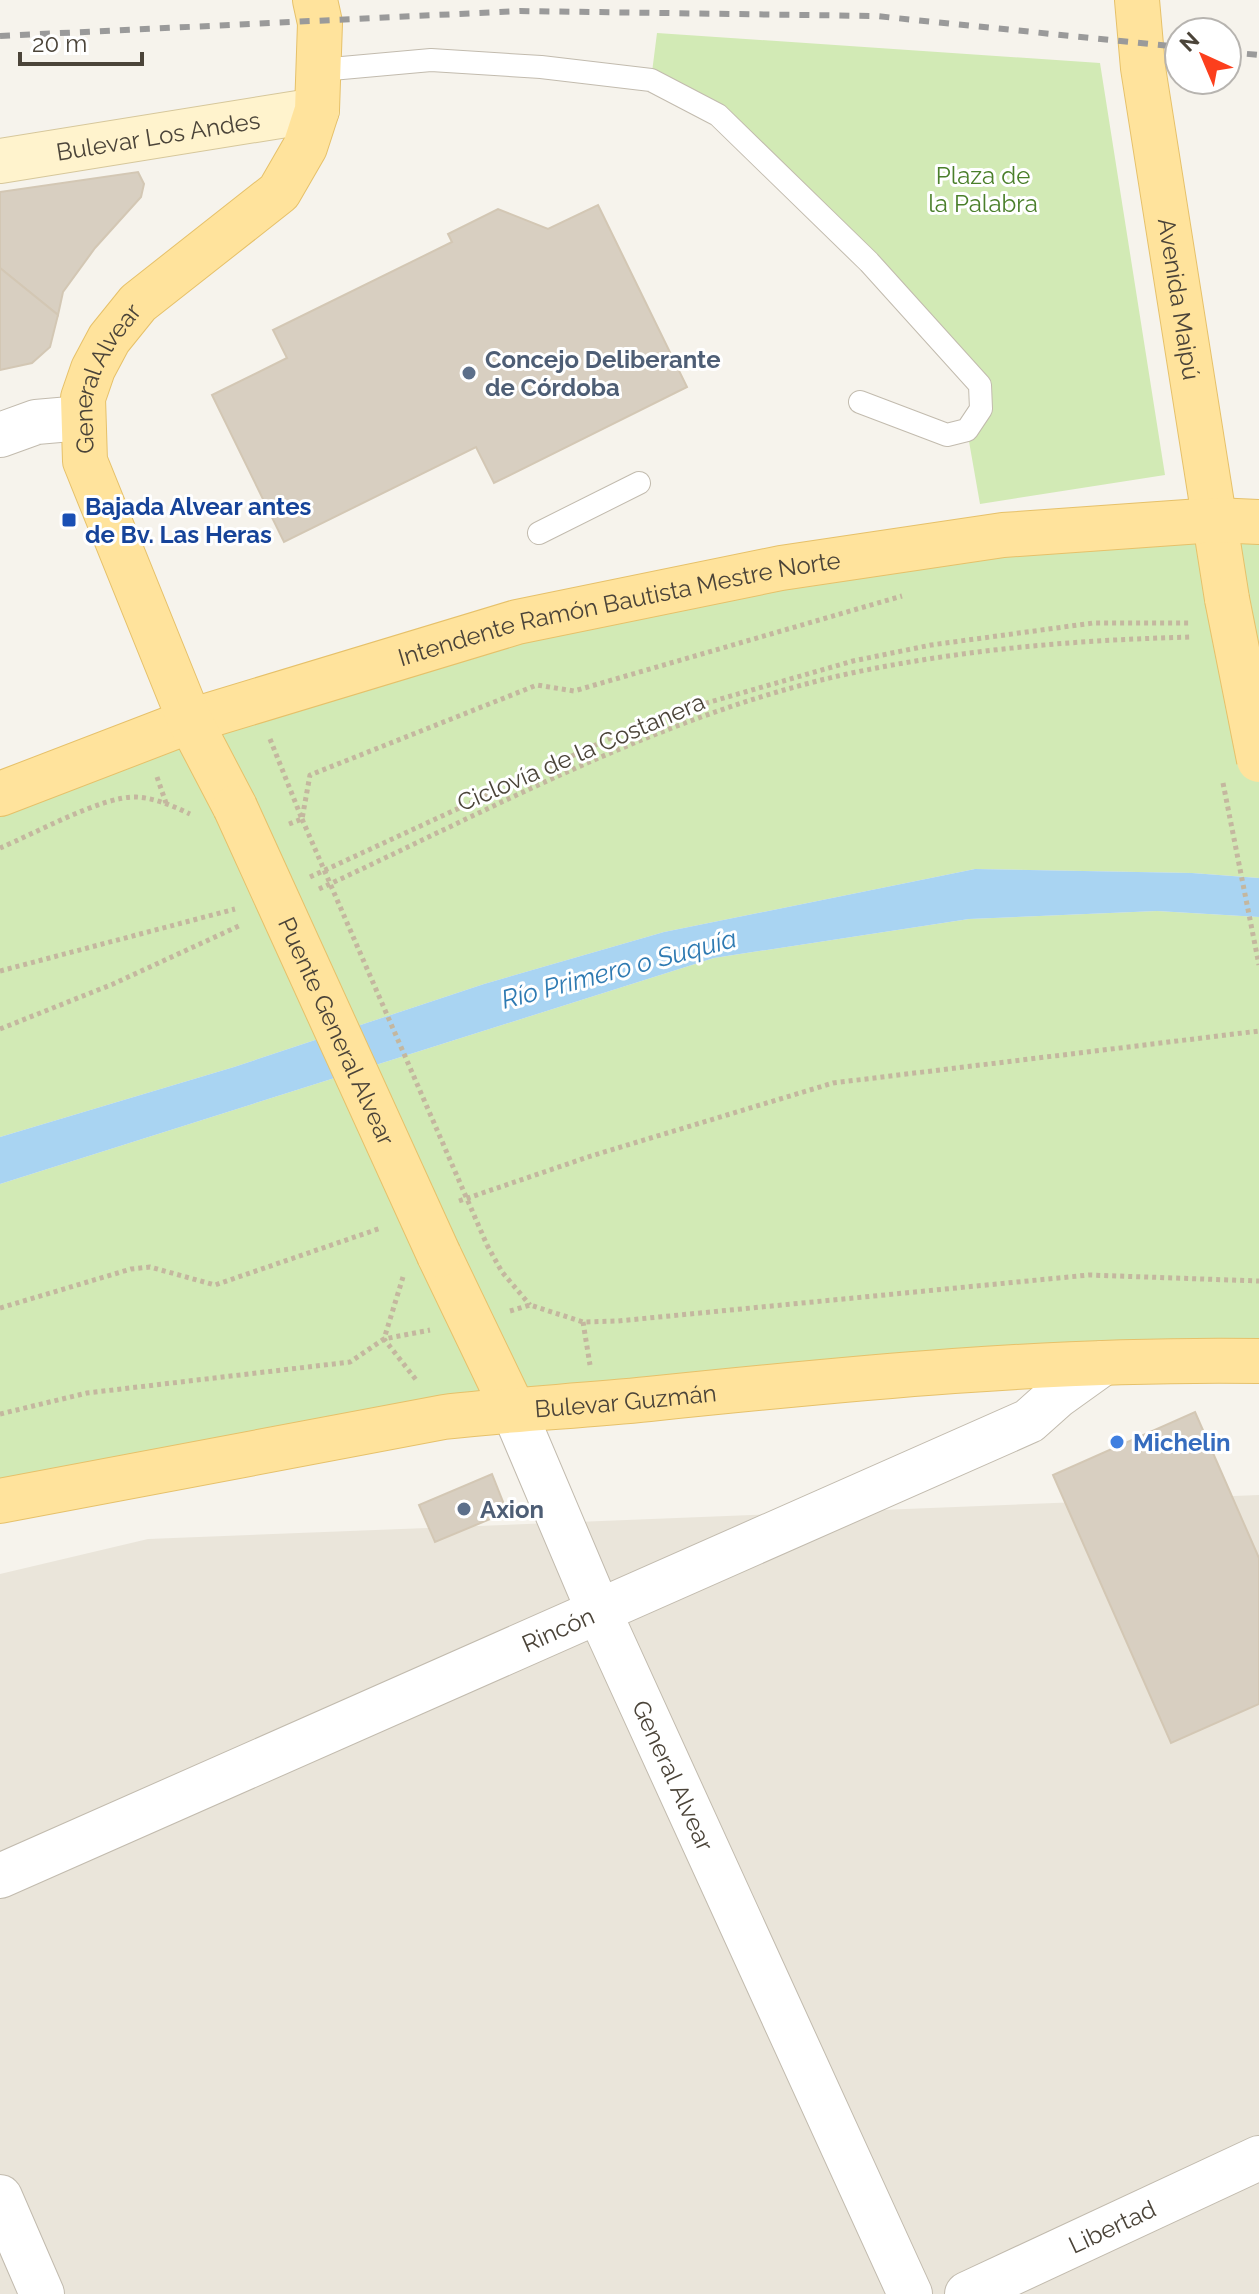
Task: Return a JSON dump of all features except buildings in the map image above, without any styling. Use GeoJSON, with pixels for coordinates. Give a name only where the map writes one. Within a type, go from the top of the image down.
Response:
{"type":"FeatureCollection","features":[{"type":"Feature","properties":{"kind":"main road","name":"General Alvear"},"geometry":{"type":"LineString","coordinates":[[228,821],[85,461],[83,398],[93,369],[109,339],[138,303],[279,192],[305,147],[319,90],[320,23],[315,0]]}},
{"type":"Feature","properties":{"kind":"main road","name":"Avenida Maipú"},"geometry":{"type":"LineString","coordinates":[[1137,0],[1143,68],[1215,520],[1216,611],[1259,760]]}},
{"type":"Feature","properties":{"kind":"main road","name":"Bulevar Los Andes"},"geometry":{"type":"LineString","coordinates":[[0,161],[319,90]]}},
{"type":"Feature","properties":{"kind":"main road","name":"Intendente Ramón Bautista Mestre Norte"},"geometry":{"type":"LineString","coordinates":[[0,794],[190,721],[517,622],[781,568],[1003,535],[1215,520],[1259,522]]}},
{"type":"Feature","properties":{"kind":"main road","name":"Puente General Alvear"},"geometry":{"type":"LineString","coordinates":[[228,821],[420,1260]]}},
{"type":"Feature","properties":{"kind":"main road","name":"General Alvear"},"geometry":{"type":"LineString","coordinates":[[420,1260],[471,1322],[513,1409]]}},
{"type":"Feature","properties":{"kind":"main road","name":"Bulevar Guzmán"},"geometry":{"type":"LineString","coordinates":[[0,1501],[444,1417],[513,1409],[596,1405],[903,1374],[1103,1363],[1259,1361]]}},
{"type":"Feature","properties":{"kind":"street"},"geometry":{"type":"LineString","coordinates":[[0,435],[36,422],[82,418]]}},
{"type":"Feature","properties":{"kind":"street","name":"Rincón"},"geometry":{"type":"LineString","coordinates":[[0,1876],[1029,1421],[1103,1363]]}},
{"type":"Feature","properties":{"kind":"street","name":"General Alvear"},"geometry":{"type":"LineString","coordinates":[[513,1409],[599,1612],[910,2294]]}},
{"type":"Feature","properties":{"kind":"street","name":"Libertad"},"geometry":{"type":"LineString","coordinates":[[967,2294],[1259,2158]]}},
{"type":"Feature","properties":{"kind":"street"},"geometry":{"type":"LineString","coordinates":[[0,2197],[42,2294]]}},
{"type":"Feature","properties":{"kind":"lane"},"geometry":{"type":"LineString","coordinates":[[319,90],[431,60],[541,67],[651,80],[718,115],[869,262],[980,385],[981,409],[967,430],[947,435],[860,402]]}},
{"type":"Feature","properties":{"kind":"lane"},"geometry":{"type":"LineString","coordinates":[[539,533],[639,483]]}},
{"type":"Feature","properties":{"kind":"path"},"geometry":{"type":"LineString","coordinates":[[302,819],[310,775],[537,685],[574,691],[772,631],[917,593]]}},
{"type":"Feature","properties":{"kind":"path"},"geometry":{"type":"LineString","coordinates":[[297,883],[628,730],[703,704],[853,661],[931,645],[1093,623],[1216,611]]}},
{"type":"Feature","properties":{"kind":"path","name":"Ciclovía de la Costanera"},"geometry":{"type":"LineString","coordinates":[[307,894],[654,735],[836,677],[948,655],[1090,639],[1206,637]]}},
{"type":"Feature","properties":{"kind":"path"},"geometry":{"type":"LineString","coordinates":[[255,700],[302,819],[487,1245],[502,1272],[530,1305],[583,1322],[1089,1275],[1259,1281]]}},
{"type":"Feature","properties":{"kind":"path"},"geometry":{"type":"LineString","coordinates":[[0,848],[112,800],[136,797],[228,821],[302,819]]}},
{"type":"Feature","properties":{"kind":"path"},"geometry":{"type":"LineString","coordinates":[[0,971],[242,907]]}},
{"type":"Feature","properties":{"kind":"path"},"geometry":{"type":"LineString","coordinates":[[0,1029],[100,989],[251,920]]}},
{"type":"Feature","properties":{"kind":"path"},"geometry":{"type":"LineString","coordinates":[[455,1202],[591,1156],[833,1083],[1259,1031]]}},
{"type":"Feature","properties":{"kind":"path"},"geometry":{"type":"LineString","coordinates":[[0,1308],[131,1269],[150,1267],[215,1285],[395,1223]]}},
{"type":"Feature","properties":{"kind":"path"},"geometry":{"type":"LineString","coordinates":[[384,1339],[404,1274],[420,1260]]}},
{"type":"Feature","properties":{"kind":"path"},"geometry":{"type":"LineString","coordinates":[[0,1414],[87,1393],[350,1362],[384,1339],[471,1322],[530,1305]]}},
{"type":"Feature","properties":{"kind":"path"},"geometry":{"type":"LineString","coordinates":[[384,1339],[444,1417]]}},
{"type":"Feature","properties":{"kind":"shaded area"},"geometry":{"type":"Polygon","coordinates":[[[1259,1495],[1259,2294],[0,2294],[0,1574],[148,1539],[1259,1495]]]}},
{"type":"Feature","properties":{"kind":"green space","name":"Plaza de la Palabra"},"geometry":{"type":"Polygon","coordinates":[[[657,33],[1100,63],[1165,475],[980,504],[967,430],[980,384],[718,115],[651,80],[657,33]]]}},
{"type":"Feature","properties":{"kind":"green space"},"geometry":{"type":"Polygon","coordinates":[[[1259,522],[1259,878],[1192,873],[975,869],[664,932],[484,984],[234,1067],[0,1137],[0,794],[517,622],[1259,522]]]}},
{"type":"Feature","properties":{"kind":"green space"},"geometry":{"type":"Polygon","coordinates":[[[1157,911],[1259,917],[1259,1361],[903,1374],[0,1501],[0,1184],[714,958],[969,919],[1157,911]]]}},
{"type":"Feature","properties":{"kind":"water","name":"Río Primero o Suquía"},"geometry":{"type":"Polygon","coordinates":[[[975,869],[1192,873],[1259,878],[1259,917],[1157,911],[969,919],[714,958],[0,1184],[0,1137],[234,1067],[484,984],[664,932],[975,869]]]}},
{"type":"Feature","properties":{"kind":"railway"},"geometry":{"type":"LineString","coordinates":[[0,36],[520,11],[876,16],[1163,45]]}},
{"type":"Feature","properties":{"kind":"railway"},"geometry":{"type":"LineString","coordinates":[[1243,54],[1259,55]]}},
{"type":"Feature","properties":{"kind":"place","name":"Concejo Deliberante de Córdoba"},"geometry":{"type":"Point","coordinates":[469,373]}},
{"type":"Feature","properties":{"kind":"place","name":"Bajada Alvear antes de Bv. Las Heras"},"geometry":{"type":"Point","coordinates":[69,520]}},
{"type":"Feature","properties":{"kind":"place","name":"Michelin"},"geometry":{"type":"Point","coordinates":[1117,1442]}},
{"type":"Feature","properties":{"kind":"place","name":"Axion"},"geometry":{"type":"Point","coordinates":[464,1509]}}]}
